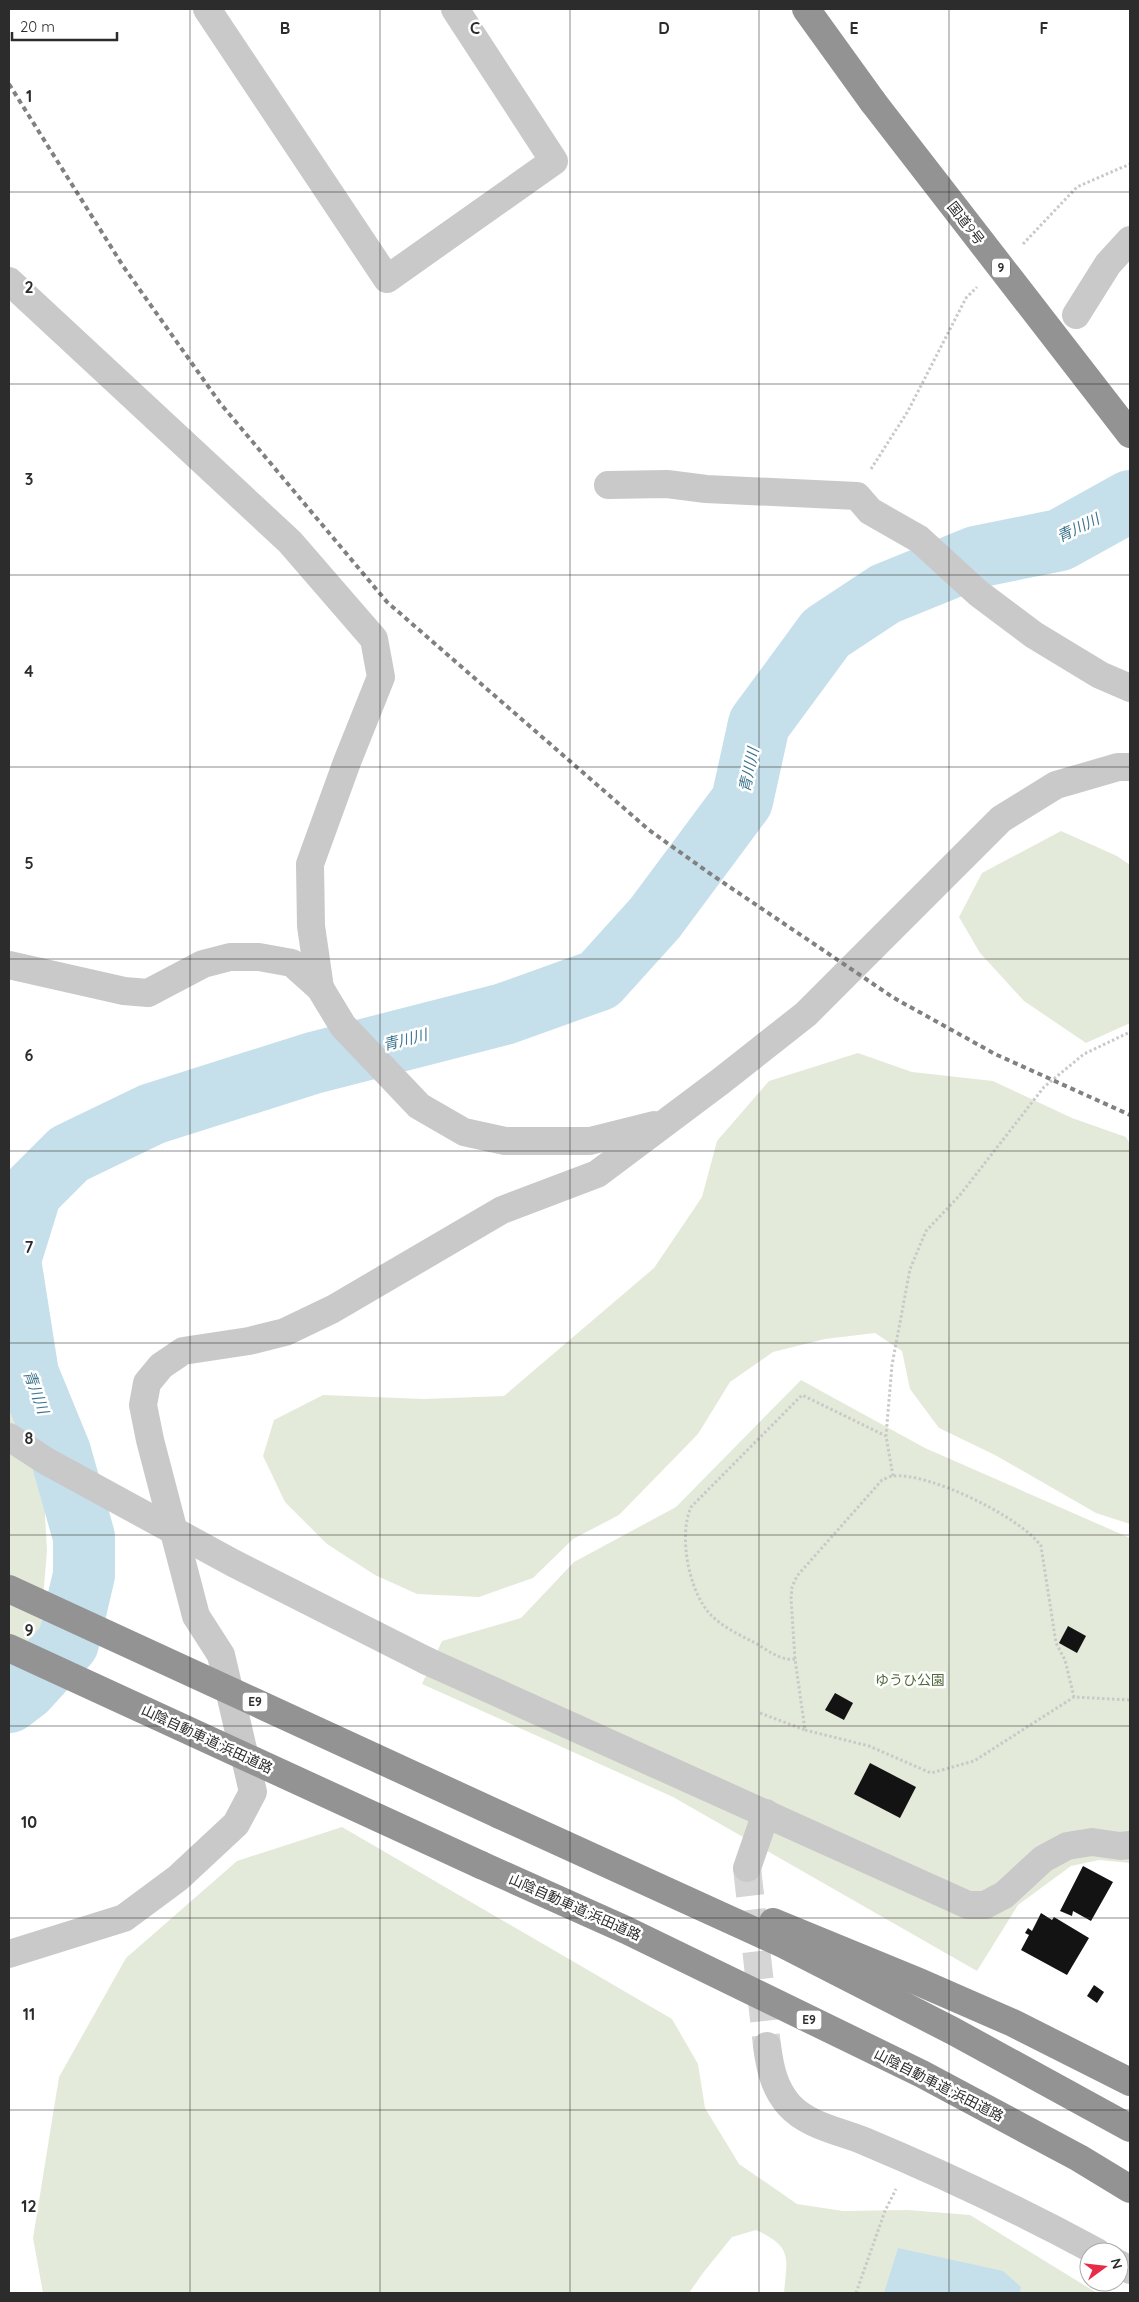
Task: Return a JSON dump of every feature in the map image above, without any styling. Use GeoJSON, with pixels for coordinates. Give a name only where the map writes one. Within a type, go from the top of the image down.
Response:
{"type":"FeatureCollection","features":[{"type":"Feature","properties":{"kind":"highway","name":"国道9号"},"geometry":{"type":"LineString","coordinates":[[806,9],[873,102],[1130,434]]}},
{"type":"Feature","properties":{"kind":"highway","name":"E9"},"geometry":{"type":"LineString","coordinates":[[9,1589],[783,1944],[953,2031],[1130,2128]]}},
{"type":"Feature","properties":{"kind":"highway","name":"山陰自動車道;浜田道路"},"geometry":{"type":"LineString","coordinates":[[9,1648],[626,1930],[922,2074],[1079,2158],[1130,2189]]}},
{"type":"Feature","properties":{"kind":"highway"},"geometry":{"type":"LineString","coordinates":[[540,1834],[812,1937],[910,1978],[1014,2024],[1130,2082]]}},
{"type":"Feature","properties":{"kind":"street"},"geometry":{"type":"LineString","coordinates":[[207,9],[387,279],[554,161],[456,9]]}},
{"type":"Feature","properties":{"kind":"street"},"geometry":{"type":"LineString","coordinates":[[1076,315],[1108,264],[1130,240]]}},
{"type":"Feature","properties":{"kind":"street"},"geometry":{"type":"LineString","coordinates":[[9,282],[290,542],[374,639],[382,676],[347,762],[310,864],[311,926],[320,988]]}},
{"type":"Feature","properties":{"kind":"street"},"geometry":{"type":"LineString","coordinates":[[608,485],[667,484],[706,489],[857,496],[870,511],[918,538],[978,594],[1034,635],[1100,674],[1130,688]]}},
{"type":"Feature","properties":{"kind":"street"},"geometry":{"type":"LineString","coordinates":[[9,1954],[124,1918],[178,1878],[236,1824],[253,1792],[221,1655],[196,1616],[143,1406],[147,1383],[161,1366],[183,1351],[249,1341],[285,1332],[333,1309],[502,1210],[597,1174],[721,1081],[806,1014],[1001,819],[1056,785],[1118,767],[1130,767]]}},
{"type":"Feature","properties":{"kind":"street"},"geometry":{"type":"LineString","coordinates":[[9,965],[124,991],[148,993],[202,964],[230,957],[259,957],[292,963],[320,988],[343,1026],[419,1106],[464,1132],[505,1141],[590,1141],[663,1123]]}},
{"type":"Feature","properties":{"kind":"street"},"geometry":{"type":"LineString","coordinates":[[9,1437],[46,1461],[234,1563],[426,1661],[968,1905],[985,1905],[1004,1895],[1043,1859],[1067,1846],[1092,1842],[1120,1846],[1130,1845]]}},
{"type":"Feature","properties":{"kind":"street"},"geometry":{"type":"LineString","coordinates":[[747,1868],[766,1813]]}},
{"type":"Feature","properties":{"kind":"street"},"geometry":{"type":"LineString","coordinates":[[767,2046],[772,2078],[790,2106],[816,2124],[863,2141],[1028,2215],[1079,2242]]}},
{"type":"Feature","properties":{"kind":"path"},"geometry":{"type":"LineString","coordinates":[[1018,248],[1077,187],[1130,164]]}},
{"type":"Feature","properties":{"kind":"path"},"geometry":{"type":"LineString","coordinates":[[857,496],[908,411],[966,298],[979,286]]}},
{"type":"Feature","properties":{"kind":"path"},"geometry":{"type":"LineString","coordinates":[[893,1476],[886,1436],[892,1364],[910,1269],[926,1231],[960,1195],[1044,1087],[1084,1054],[1130,1032]]}},
{"type":"Feature","properties":{"kind":"path"},"geometry":{"type":"LineString","coordinates":[[795,1659],[786,1660],[776,1655],[724,1626],[711,1615],[697,1592],[685,1550],[684,1532],[687,1516],[691,1507],[802,1395],[886,1436]]}},
{"type":"Feature","properties":{"kind":"path"},"geometry":{"type":"LineString","coordinates":[[805,1730],[795,1659],[792,1587],[797,1576],[882,1480],[893,1476],[923,1480],[955,1492],[1012,1519],[1035,1537],[1041,1546],[1056,1643],[1066,1660],[1074,1696]]}},
{"type":"Feature","properties":{"kind":"path"},"geometry":{"type":"LineString","coordinates":[[760,1713],[805,1730],[869,1746],[931,1774],[974,1761],[1074,1696],[1130,1700]]}},
{"type":"Feature","properties":{"kind":"path"},"geometry":{"type":"LineString","coordinates":[[856,2293],[893,2191],[922,2168]]}},
{"type":"Feature","properties":{"kind":"green space"},"geometry":{"type":"Polygon","coordinates":[[[1061,831],[1117,856],[1130,865],[1130,1023],[1086,1043],[1024,1001],[980,953],[959,917],[982,873],[1061,831]]]}},
{"type":"Feature","properties":{"kind":"green space"},"geometry":{"type":"Polygon","coordinates":[[[858,1053],[912,1072],[993,1081],[1072,1118],[1126,1137],[1130,1144],[1130,1524],[1096,1513],[995,1455],[939,1428],[910,1389],[902,1351],[875,1333],[825,1339],[773,1352],[730,1382],[698,1434],[619,1515],[573,1539],[533,1578],[479,1597],[417,1594],[375,1575],[327,1544],[285,1502],[263,1456],[274,1420],[323,1395],[424,1399],[504,1396],[654,1268],[702,1197],[717,1141],[769,1081],[858,1053]]]}},
{"type":"Feature","properties":{"kind":"green space","name":"ゆうひ公園"},"geometry":{"type":"Polygon","coordinates":[[[801,1380],[925,1448],[1130,1538],[1130,1863],[1099,1860],[1071,1866],[1018,1905],[977,1971],[673,1797],[422,1684],[442,1641],[521,1618],[574,1562],[676,1507],[801,1380]]]}},
{"type":"Feature","properties":{"kind":"green space"},"geometry":{"type":"Polygon","coordinates":[[[9,1403],[49,1494],[45,1516],[47,1551],[40,1633],[12,1676],[9,1677],[9,1403]]]}},
{"type":"Feature","properties":{"kind":"green space"},"geometry":{"type":"Polygon","coordinates":[[[342,1827],[672,2019],[698,2064],[705,2108],[739,2164],[797,2204],[843,2211],[908,2210],[970,2215],[1079,2282],[1079,2292],[1097,2293],[784,2293],[785,2254],[776,2242],[756,2230],[732,2237],[689,2293],[43,2293],[33,2238],[59,2077],[126,1958],[237,1861],[342,1827]]]}},
{"type":"Feature","properties":{"kind":"water"},"geometry":{"type":"Polygon","coordinates":[[[898,2248],[1003,2271],[1021,2287],[1020,2293],[884,2293],[898,2248]]]}},
{"type":"Feature","properties":{"kind":"building"},"geometry":{"type":"Polygon","coordinates":[[[1068,1626],[1086,1636],[1077,1653],[1059,1643],[1068,1626]]]}},
{"type":"Feature","properties":{"kind":"building"},"geometry":{"type":"Polygon","coordinates":[[[835,1693],[853,1703],[844,1720],[825,1710],[835,1693]]]}},
{"type":"Feature","properties":{"kind":"building"},"geometry":{"type":"Polygon","coordinates":[[[870,1763],[916,1787],[900,1818],[854,1794],[870,1763]]]}},
{"type":"Feature","properties":{"kind":"building"},"geometry":{"type":"Polygon","coordinates":[[[1083,1866],[1113,1882],[1091,1921],[1073,1911],[1072,1916],[1060,1911],[1083,1866]]]}},
{"type":"Feature","properties":{"kind":"building"},"geometry":{"type":"Polygon","coordinates":[[[1041,1913],[1052,1920],[1054,1917],[1089,1938],[1067,1975],[1021,1950],[1029,1935],[1025,1933],[1028,1928],[1032,1931],[1041,1913]]]}},
{"type":"Feature","properties":{"kind":"building"},"geometry":{"type":"Polygon","coordinates":[[[1094,1985],[1104,1992],[1097,2003],[1087,1996],[1094,1985]]]}},
{"type":"Feature","properties":{"kind":"waterway","name":"青川川"},"geometry":{"type":"LineString","coordinates":[[9,1702],[26,1689],[68,1643],[84,1575],[84,1537],[60,1452],[28,1374],[10,1260],[31,1192],[69,1154],[152,1114],[313,1063],[504,1014],[599,980],[655,918],[742,801],[759,724],[826,633],[885,594],[976,557],[1060,540],[1130,501]]}},
{"type":"Feature","properties":{"kind":"waterway"},"geometry":{"type":"LineString","coordinates":[[9,1182],[40,1164],[69,1154]]}},
{"type":"Feature","properties":{"kind":"tunnel"},"geometry":{"type":"LineString","coordinates":[[747,1868],[767,2046]]}},
{"type":"Feature","properties":{"kind":"railway"},"geometry":{"type":"LineString","coordinates":[[9,84],[123,266],[220,403],[387,602],[649,830],[712,875],[894,998],[995,1054],[1130,1115]]}}]}
